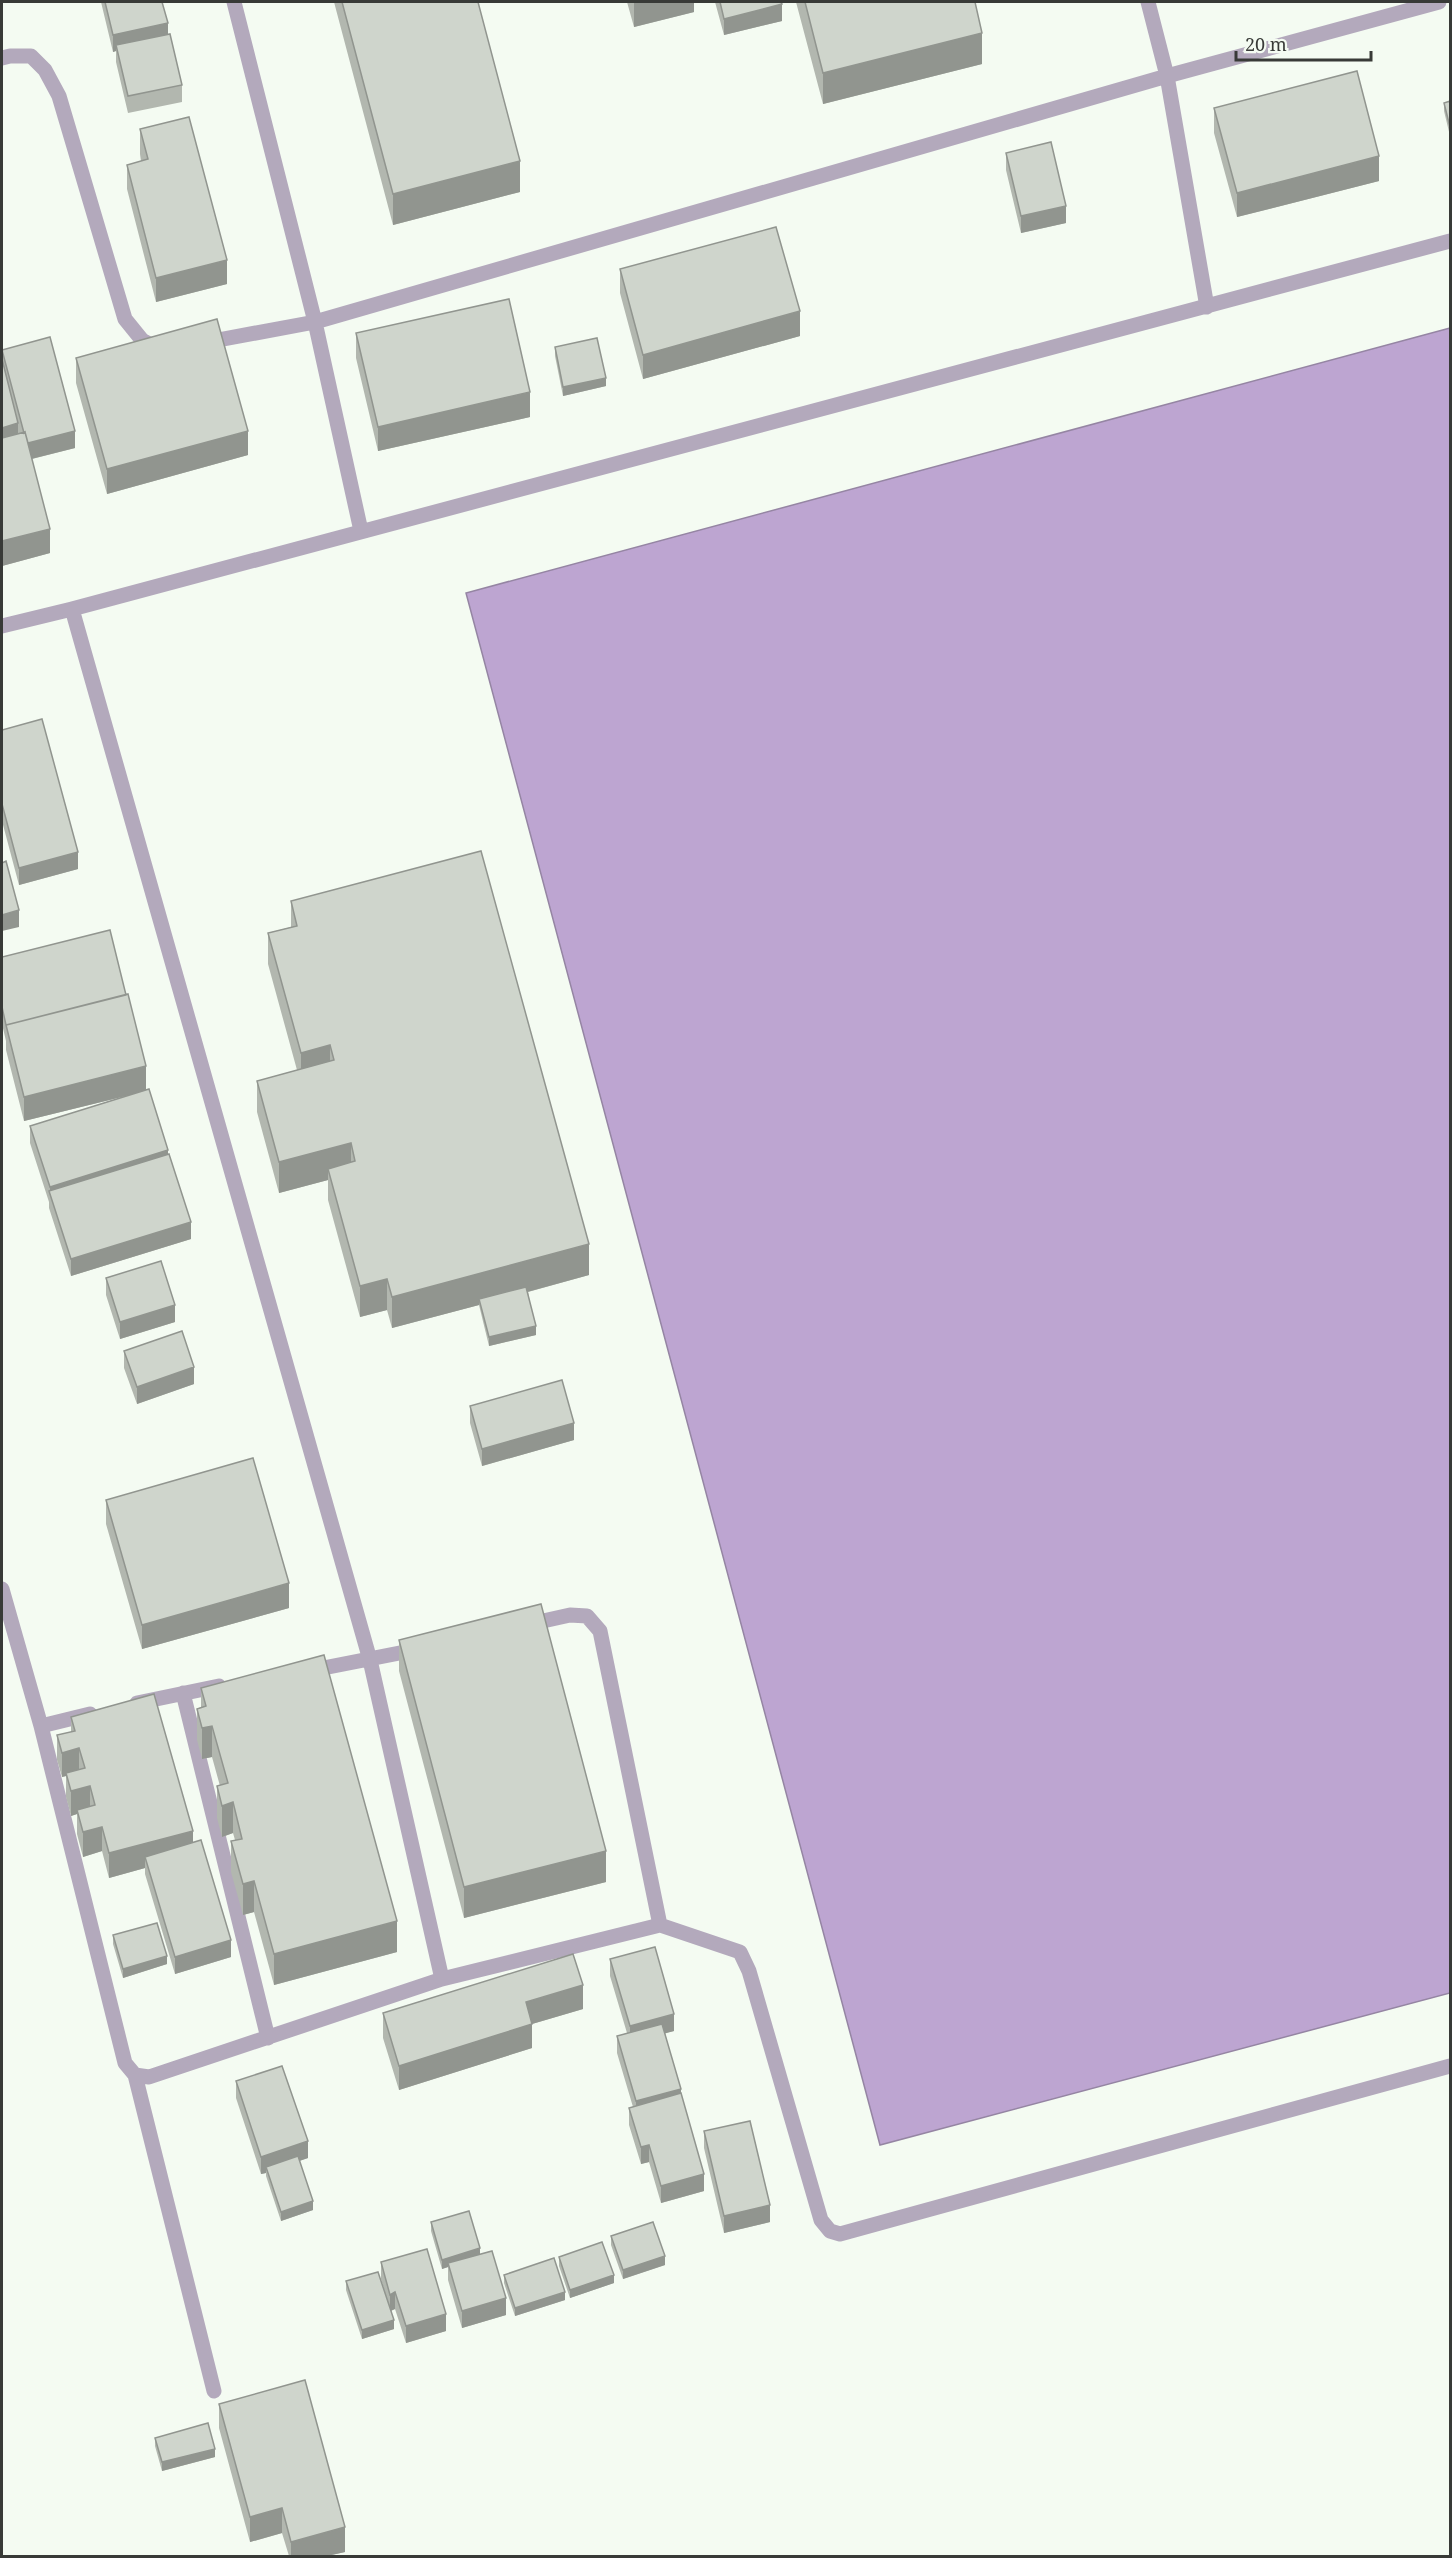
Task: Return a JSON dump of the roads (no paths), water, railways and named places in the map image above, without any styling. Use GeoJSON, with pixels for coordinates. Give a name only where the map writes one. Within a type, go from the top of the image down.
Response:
{"type":"FeatureCollection","features":[{"type":"Feature","properties":{"kind":"lane"},"geometry":{"type":"LineString","coordinates":[[234,2],[315,322],[361,531]]}},
{"type":"Feature","properties":{"kind":"lane"},"geometry":{"type":"LineString","coordinates":[[1148,2],[1167,76],[1207,308]]}},
{"type":"Feature","properties":{"kind":"lane"},"geometry":{"type":"LineString","coordinates":[[2,58],[31,56],[45,70],[59,96],[125,319],[142,340],[161,351],[315,322],[1167,76],[1439,2]]}},
{"type":"Feature","properties":{"kind":"lane"},"geometry":{"type":"LineString","coordinates":[[2,626],[1207,308],[1450,241]]}},
{"type":"Feature","properties":{"kind":"lane"},"geometry":{"type":"LineString","coordinates":[[72,609],[370,1660],[442,1979]]}},
{"type":"Feature","properties":{"kind":"lane"},"geometry":{"type":"LineString","coordinates":[[2,1588],[41,1726],[124,2063],[135,2075],[214,2391]]}},
{"type":"Feature","properties":{"kind":"lane"},"geometry":{"type":"LineString","coordinates":[[515,1627],[570,1615],[586,1616],[600,1631],[660,1925]]}},
{"type":"Feature","properties":{"kind":"lane"},"geometry":{"type":"LineString","coordinates":[[289,1674],[370,1660],[437,1645]]}},
{"type":"Feature","properties":{"kind":"lane"},"geometry":{"type":"LineString","coordinates":[[41,1726],[183,1692],[230,1684]]}},
{"type":"Feature","properties":{"kind":"lane"},"geometry":{"type":"LineString","coordinates":[[183,1692],[268,2038]]}},
{"type":"Feature","properties":{"kind":"lane"},"geometry":{"type":"LineString","coordinates":[[135,2075],[149,2077],[442,1979],[660,1925],[740,1952],[749,1971],[821,2220],[830,2231],[840,2235],[1450,2066]]}}]}
